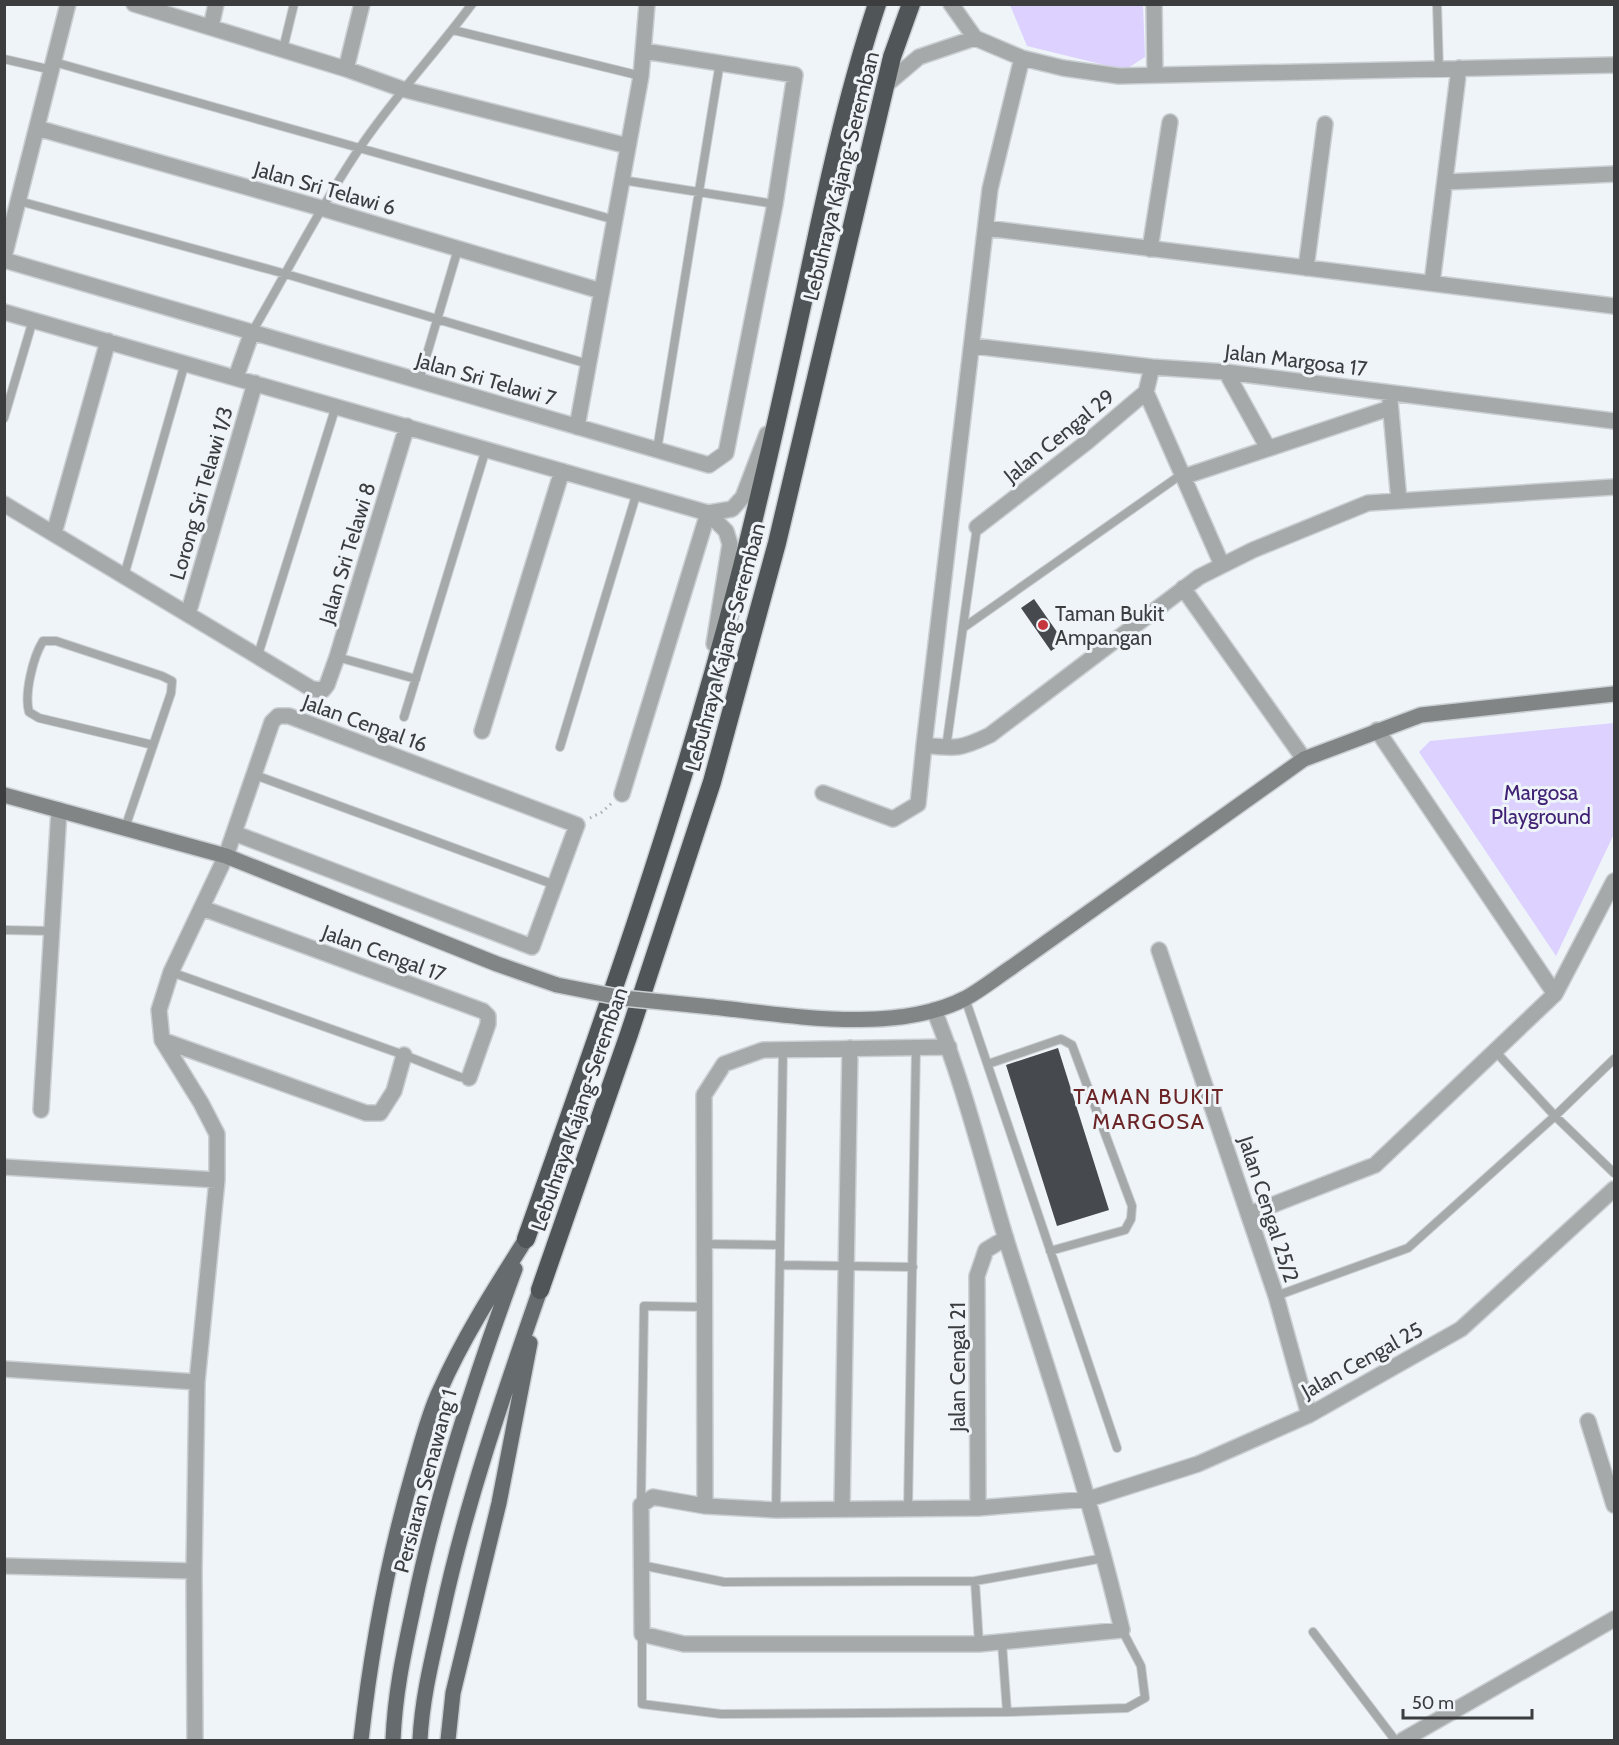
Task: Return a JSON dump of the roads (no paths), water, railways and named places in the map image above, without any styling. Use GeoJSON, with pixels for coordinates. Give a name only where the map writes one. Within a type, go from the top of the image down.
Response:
{"type":"FeatureCollection","features":[{"type":"Feature","properties":{"kind":"highway","name":"Lebuhraya Kajang-Seremban"},"geometry":{"type":"LineString","coordinates":[[526,1239],[601,1026],[702,715],[759,497],[831,168],[877,4]]}},
{"type":"Feature","properties":{"kind":"highway","name":"Lebuhraya Kajang-Seremban"},"geometry":{"type":"LineString","coordinates":[[540,1290],[629,1035],[712,782],[777,543],[892,57],[911,4]]}},
{"type":"Feature","properties":{"kind":"main road"},"geometry":{"type":"LineString","coordinates":[[361,1740],[367,1688],[398,1522],[424,1436],[439,1391],[475,1318],[526,1239]]}},
{"type":"Feature","properties":{"kind":"main road","name":"Persiaran Senawang 1"},"geometry":{"type":"LineString","coordinates":[[393,1740],[396,1691],[426,1548],[484,1352],[526,1239]]}},
{"type":"Feature","properties":{"kind":"main road"},"geometry":{"type":"LineString","coordinates":[[448,1740],[453,1693],[499,1503],[540,1290]]}},
{"type":"Feature","properties":{"kind":"main road"},"geometry":{"type":"LineString","coordinates":[[420,1740],[424,1693],[454,1556],[486,1447],[540,1290]]}},
{"type":"Feature","properties":{"kind":"street"},"geometry":{"type":"LineString","coordinates":[[4,258],[68,4]]}},
{"type":"Feature","properties":{"kind":"street"},"geometry":{"type":"LineString","coordinates":[[210,27],[216,4]]}},
{"type":"Feature","properties":{"kind":"street"},"geometry":{"type":"LineString","coordinates":[[345,69],[362,4]]}},
{"type":"Feature","properties":{"kind":"street"},"geometry":{"type":"LineString","coordinates":[[577,427],[641,76],[647,4]]}},
{"type":"Feature","properties":{"kind":"street"},"geometry":{"type":"LineString","coordinates":[[951,4],[975,38],[1022,58],[1063,68],[1119,76],[1614,65]]}},
{"type":"Feature","properties":{"kind":"street"},"geometry":{"type":"LineString","coordinates":[[1154,4],[1155,75]]}},
{"type":"Feature","properties":{"kind":"street"},"geometry":{"type":"LineString","coordinates":[[141,6],[283,49],[402,89],[628,146]]}},
{"type":"Feature","properties":{"kind":"street"},"geometry":{"type":"LineString","coordinates":[[886,85],[919,57],[975,38]]}},
{"type":"Feature","properties":{"kind":"street"},"geometry":{"type":"LineString","coordinates":[[644,51],[795,75],[775,204]]}},
{"type":"Feature","properties":{"kind":"street"},"geometry":{"type":"LineString","coordinates":[[822,793],[893,819],[918,804],[990,189],[1022,58]]}},
{"type":"Feature","properties":{"kind":"street"},"geometry":{"type":"LineString","coordinates":[[1431,283],[1459,68]]}},
{"type":"Feature","properties":{"kind":"street"},"geometry":{"type":"LineString","coordinates":[[1150,249],[1170,122]]}},
{"type":"Feature","properties":{"kind":"street"},"geometry":{"type":"LineString","coordinates":[[1306,268],[1325,124]]}},
{"type":"Feature","properties":{"kind":"street","name":"Jalan Sri Telawi 6"},"geometry":{"type":"LineString","coordinates":[[37,128],[321,208],[602,291]]}},
{"type":"Feature","properties":{"kind":"street"},"geometry":{"type":"LineString","coordinates":[[1444,182],[1614,174]]}},
{"type":"Feature","properties":{"kind":"street","name":"Jalan Sri Telawi 7"},"geometry":{"type":"LineString","coordinates":[[4,258],[709,465],[726,453],[775,204]]}},
{"type":"Feature","properties":{"kind":"street"},"geometry":{"type":"LineString","coordinates":[[986,228],[1614,306]]}},
{"type":"Feature","properties":{"kind":"street"},"geometry":{"type":"LineString","coordinates":[[4,312],[708,513],[732,509],[744,498],[784,389]]}},
{"type":"Feature","properties":{"kind":"street"},"geometry":{"type":"LineString","coordinates":[[236,377],[252,332]]}},
{"type":"Feature","properties":{"kind":"street"},"geometry":{"type":"LineString","coordinates":[[54,533],[108,341]]}},
{"type":"Feature","properties":{"kind":"street","name":"Jalan Margosa 17"},"geometry":{"type":"LineString","coordinates":[[973,346],[1152,367],[1226,372],[1614,421]]}},
{"type":"Feature","properties":{"kind":"street","name":"Jalan Cengal 29"},"geometry":{"type":"LineString","coordinates":[[977,527],[1087,442],[1146,392],[1152,367]]}},
{"type":"Feature","properties":{"kind":"street"},"geometry":{"type":"LineString","coordinates":[[1226,372],[1268,448]]}},
{"type":"Feature","properties":{"kind":"street","name":"Lorong Sri Telawi 1/3"},"geometry":{"type":"LineString","coordinates":[[189,614],[255,383]]}},
{"type":"Feature","properties":{"kind":"street"},"geometry":{"type":"LineString","coordinates":[[1146,392],[1222,565]]}},
{"type":"Feature","properties":{"kind":"street"},"geometry":{"type":"LineString","coordinates":[[1183,476],[1390,404],[1399,501]]}},
{"type":"Feature","properties":{"kind":"street","name":"Jalan Sri Telawi 8"},"geometry":{"type":"LineString","coordinates":[[258,655],[312,689],[323,690],[327,685],[407,426]]}},
{"type":"Feature","properties":{"kind":"street"},"geometry":{"type":"LineString","coordinates":[[482,730],[562,471]]}},
{"type":"Feature","properties":{"kind":"street"},"geometry":{"type":"LineString","coordinates":[[924,745],[946,748],[965,747],[990,735],[1198,576],[1253,550],[1368,503],[1614,487]]}},
{"type":"Feature","properties":{"kind":"street"},"geometry":{"type":"LineString","coordinates":[[4,504],[258,655]]}},
{"type":"Feature","properties":{"kind":"street"},"geometry":{"type":"LineString","coordinates":[[702,715],[730,544],[726,531],[708,513]]}},
{"type":"Feature","properties":{"kind":"street"},"geometry":{"type":"LineString","coordinates":[[622,794],[708,513]]}},
{"type":"Feature","properties":{"kind":"street"},"geometry":{"type":"LineString","coordinates":[[1183,588],[1304,759]]}},
{"type":"Feature","properties":{"kind":"street"},"geometry":{"type":"LineString","coordinates":[[4,795],[226,855],[497,964],[556,985],[623,998],[712,1007],[830,1018],[897,1018],[934,1010],[965,998],[1012,968],[1304,759],[1421,715],[1614,694]]}},
{"type":"Feature","properties":{"kind":"street","name":"Jalan Cengal 16"},"geometry":{"type":"LineString","coordinates":[[162,1040],[159,1010],[171,972],[226,855],[272,722],[278,716],[289,716],[577,825],[555,885]]}},
{"type":"Feature","properties":{"kind":"street"},"geometry":{"type":"LineString","coordinates":[[1377,730],[1555,994]]}},
{"type":"Feature","properties":{"kind":"street"},"geometry":{"type":"LineString","coordinates":[[41,1110],[60,810]]}},
{"type":"Feature","properties":{"kind":"street"},"geometry":{"type":"LineString","coordinates":[[234,833],[532,946],[555,885]]}},
{"type":"Feature","properties":{"kind":"street"},"geometry":{"type":"LineString","coordinates":[[1249,1214],[1375,1165],[1555,994],[1614,881]]}},
{"type":"Feature","properties":{"kind":"street","name":"Jalan Cengal 17"},"geometry":{"type":"LineString","coordinates":[[202,908],[483,1011],[488,1016],[488,1024],[470,1078]]}},
{"type":"Feature","properties":{"kind":"street","name":"Jalan Cengal 25/2"},"geometry":{"type":"LineString","coordinates":[[1159,950],[1276,1296],[1309,1415]]}},
{"type":"Feature","properties":{"kind":"street"},"geometry":{"type":"LineString","coordinates":[[641,1505],[642,1634],[684,1644],[980,1644],[1122,1630],[1089,1499],[1006,1238],[949,1047],[934,1010]]}},
{"type":"Feature","properties":{"kind":"street"},"geometry":{"type":"LineString","coordinates":[[162,1040],[366,1113],[380,1113],[394,1091],[404,1055]]}},
{"type":"Feature","properties":{"kind":"street"},"geometry":{"type":"LineString","coordinates":[[162,1040],[201,1103],[217,1134],[217,1180],[197,1382],[194,1571],[195,1740]]}},
{"type":"Feature","properties":{"kind":"street"},"geometry":{"type":"LineString","coordinates":[[705,1506],[704,1095],[724,1064],[763,1050],[949,1047]]}},
{"type":"Feature","properties":{"kind":"street"},"geometry":{"type":"LineString","coordinates":[[842,1509],[850,1048]]}},
{"type":"Feature","properties":{"kind":"street"},"geometry":{"type":"LineString","coordinates":[[4,1167],[217,1180]]}},
{"type":"Feature","properties":{"kind":"street","name":"Jalan Cengal 25"},"geometry":{"type":"LineString","coordinates":[[641,1505],[653,1497],[705,1506],[776,1510],[978,1508],[1089,1499],[1198,1464],[1309,1415],[1461,1329],[1614,1189]]}},
{"type":"Feature","properties":{"kind":"street","name":"Jalan Cengal 21"},"geometry":{"type":"LineString","coordinates":[[978,1508],[977,1276],[986,1250],[1006,1238]]}},
{"type":"Feature","properties":{"kind":"street"},"geometry":{"type":"LineString","coordinates":[[4,1370],[197,1382]]}},
{"type":"Feature","properties":{"kind":"street"},"geometry":{"type":"LineString","coordinates":[[1588,1421],[1614,1505]]}},
{"type":"Feature","properties":{"kind":"street"},"geometry":{"type":"LineString","coordinates":[[4,1566],[194,1571]]}},
{"type":"Feature","properties":{"kind":"street"},"geometry":{"type":"LineString","coordinates":[[1404,1740],[1614,1618]]}},
{"type":"Feature","properties":{"kind":"street"},"geometry":{"type":"LineString","coordinates":[[453,1693],[453,1740]]}},
{"type":"Feature","properties":{"kind":"street"},"geometry":{"type":"LineString","coordinates":[[352,1740],[363,1722]]}},
{"type":"Feature","properties":{"kind":"lane"},"geometry":{"type":"LineString","coordinates":[[283,49],[294,4]]}},
{"type":"Feature","properties":{"kind":"lane"},"geometry":{"type":"LineString","coordinates":[[252,332],[321,208],[359,149],[402,89],[453,30],[472,4]]}},
{"type":"Feature","properties":{"kind":"lane"},"geometry":{"type":"LineString","coordinates":[[1437,4],[1439,69]]}},
{"type":"Feature","properties":{"kind":"lane"},"geometry":{"type":"LineString","coordinates":[[453,30],[641,76]]}},
{"type":"Feature","properties":{"kind":"lane"},"geometry":{"type":"LineString","coordinates":[[4,59],[53,66],[615,220]]}},
{"type":"Feature","properties":{"kind":"lane"},"geometry":{"type":"LineString","coordinates":[[657,450],[720,62]]}},
{"type":"Feature","properties":{"kind":"lane"},"geometry":{"type":"LineString","coordinates":[[622,180],[775,204]]}},
{"type":"Feature","properties":{"kind":"lane"},"geometry":{"type":"LineString","coordinates":[[19,201],[286,274],[588,364]]}},
{"type":"Feature","properties":{"kind":"lane"},"geometry":{"type":"LineString","coordinates":[[419,381],[458,249]]}},
{"type":"Feature","properties":{"kind":"lane"},"geometry":{"type":"LineString","coordinates":[[4,418],[33,320]]}},
{"type":"Feature","properties":{"kind":"lane"},"geometry":{"type":"LineString","coordinates":[[124,576],[184,363]]}},
{"type":"Feature","properties":{"kind":"lane"},"geometry":{"type":"LineString","coordinates":[[258,655],[336,406]]}},
{"type":"Feature","properties":{"kind":"lane"},"geometry":{"type":"LineString","coordinates":[[404,717],[486,449]]}},
{"type":"Feature","properties":{"kind":"lane"},"geometry":{"type":"LineString","coordinates":[[963,628],[1183,476]]}},
{"type":"Feature","properties":{"kind":"lane"},"geometry":{"type":"LineString","coordinates":[[560,747],[638,492]]}},
{"type":"Feature","properties":{"kind":"lane"},"geometry":{"type":"LineString","coordinates":[[946,748],[977,527]]}},
{"type":"Feature","properties":{"kind":"lane"},"geometry":{"type":"LineString","coordinates":[[125,828],[171,693],[172,681],[56,641],[43,641],[36,652],[26,702],[29,712],[39,718],[153,745]]}},
{"type":"Feature","properties":{"kind":"lane"},"geometry":{"type":"LineString","coordinates":[[337,657],[416,680]]}},
{"type":"Feature","properties":{"kind":"lane"},"geometry":{"type":"LineString","coordinates":[[255,775],[555,885]]}},
{"type":"Feature","properties":{"kind":"lane"},"geometry":{"type":"LineString","coordinates":[[4,930],[51,931]]}},
{"type":"Feature","properties":{"kind":"lane"},"geometry":{"type":"LineString","coordinates":[[171,972],[460,1077],[470,1078]]}},
{"type":"Feature","properties":{"kind":"lane"},"geometry":{"type":"LineString","coordinates":[[965,998],[1117,1448]]}},
{"type":"Feature","properties":{"kind":"lane"},"geometry":{"type":"LineString","coordinates":[[988,1064],[1061,1040],[1072,1045],[1132,1206],[1131,1220],[1125,1230],[1050,1251]]}},
{"type":"Feature","properties":{"kind":"lane"},"geometry":{"type":"LineString","coordinates":[[908,1509],[916,1047]]}},
{"type":"Feature","properties":{"kind":"lane"},"geometry":{"type":"LineString","coordinates":[[776,1510],[783,1049]]}},
{"type":"Feature","properties":{"kind":"lane"},"geometry":{"type":"LineString","coordinates":[[1496,1051],[1555,1116],[1614,1173]]}},
{"type":"Feature","properties":{"kind":"lane"},"geometry":{"type":"LineString","coordinates":[[1276,1296],[1408,1248],[1555,1116],[1614,1059]]}},
{"type":"Feature","properties":{"kind":"lane"},"geometry":{"type":"LineString","coordinates":[[704,1244],[780,1245]]}},
{"type":"Feature","properties":{"kind":"lane"},"geometry":{"type":"LineString","coordinates":[[780,1265],[913,1267]]}},
{"type":"Feature","properties":{"kind":"lane"},"geometry":{"type":"LineString","coordinates":[[641,1505],[644,1306],[704,1307]]}},
{"type":"Feature","properties":{"kind":"lane"},"geometry":{"type":"LineString","coordinates":[[641,1565],[724,1582],[975,1581],[1105,1558]]}},
{"type":"Feature","properties":{"kind":"lane"},"geometry":{"type":"LineString","coordinates":[[975,1581],[980,1644]]}},
{"type":"Feature","properties":{"kind":"lane"},"geometry":{"type":"LineString","coordinates":[[642,1634],[642,1704],[722,1714],[1007,1712],[1127,1708],[1144,1698],[1141,1666],[1122,1630]]}},
{"type":"Feature","properties":{"kind":"lane"},"geometry":{"type":"LineString","coordinates":[[1313,1632],[1395,1740]]}},
{"type":"Feature","properties":{"kind":"lane"},"geometry":{"type":"LineString","coordinates":[[1002,1643],[1007,1712]]}},
{"type":"Feature","properties":{"kind":"place","name":"Taman Bukit Ampangan"},"geometry":{"type":"Point","coordinates":[1043,625]}},
{"type":"Feature","properties":{"kind":"district","name":"TAMAN BUKIT MARGOSA"},"geometry":{"type":"Point","coordinates":[1149,1108]}},
{"type":"Feature","properties":{"kind":"park label","name":"Margosa Playground"},"geometry":{"type":"Point","coordinates":[1541,804]}}]}
